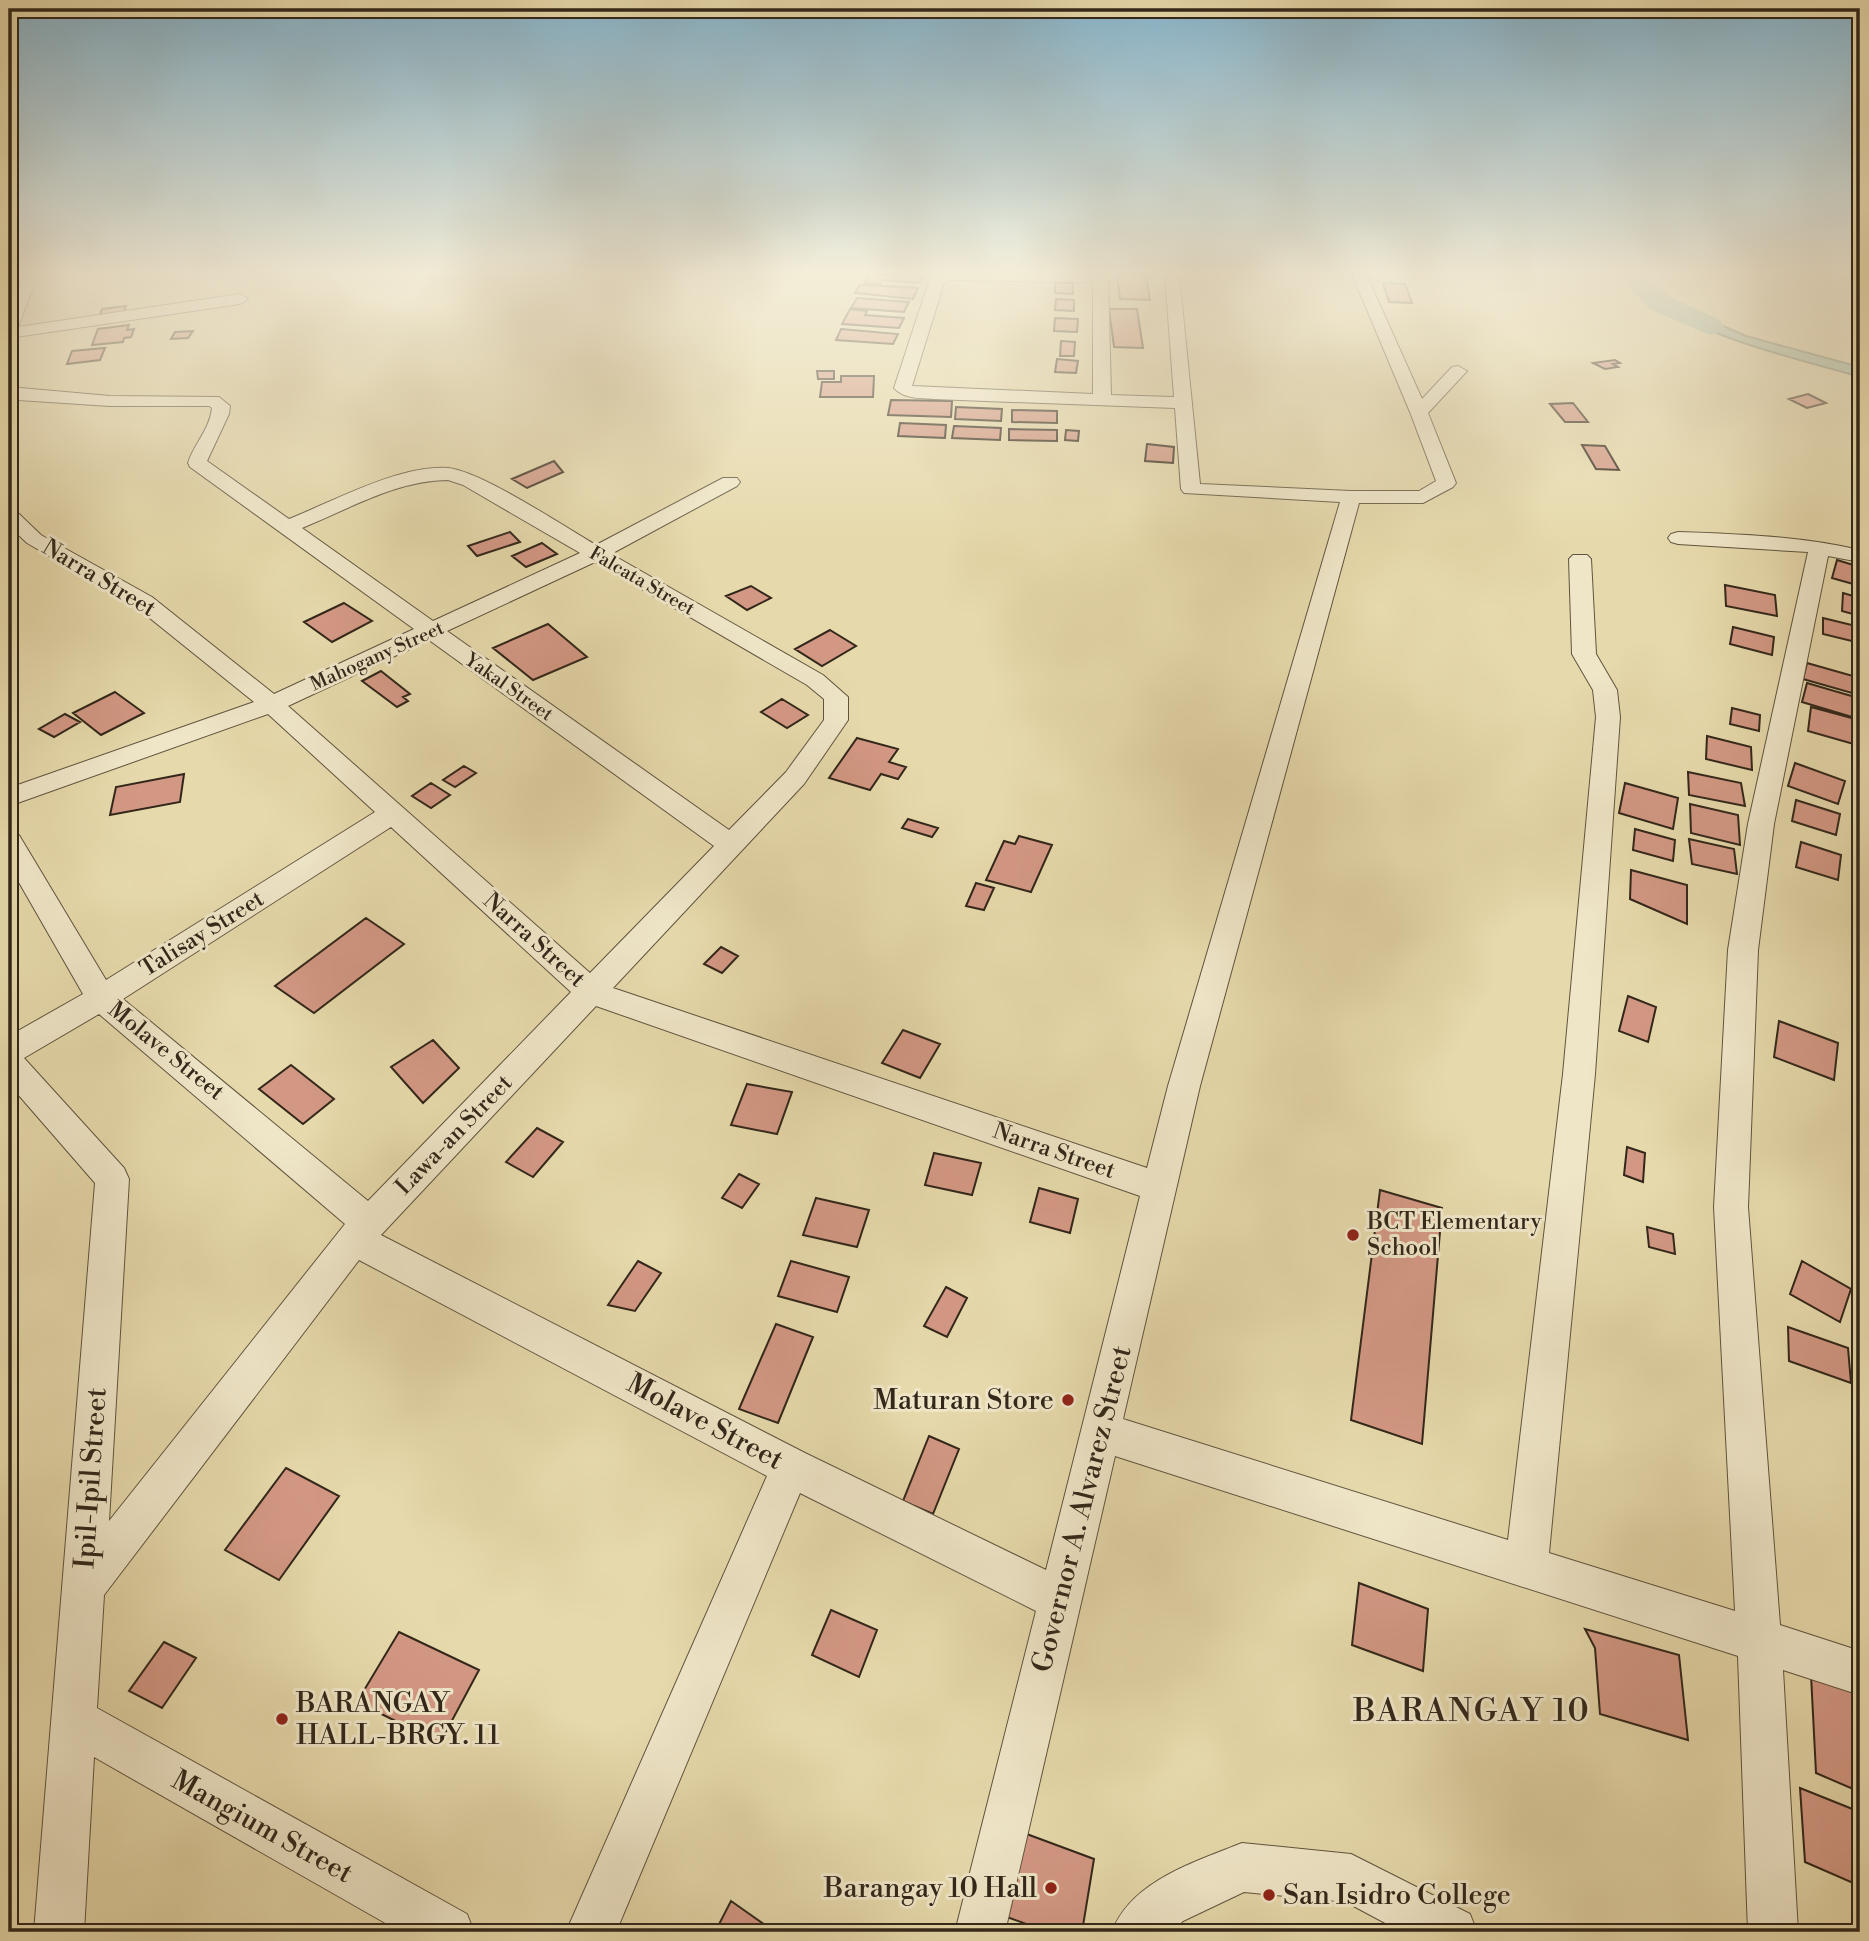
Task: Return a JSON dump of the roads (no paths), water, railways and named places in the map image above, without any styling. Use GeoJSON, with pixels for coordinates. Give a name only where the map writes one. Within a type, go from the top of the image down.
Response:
{"type":"FeatureCollection","features":[{"type":"Feature","properties":{"kind":"street"},"geometry":{"type":"LineString","coordinates":[[910,365],[903,388],[911,393],[1184,403]]}},
{"type":"Feature","properties":{"kind":"street"},"geometry":{"type":"LineString","coordinates":[[1102,365],[1102,399]]}},
{"type":"Feature","properties":{"kind":"street"},"geometry":{"type":"LineString","coordinates":[[1180,365],[1191,489],[1423,497],[1446,483],[1398,365]]}},
{"type":"Feature","properties":{"kind":"street"},"geometry":{"type":"LineString","coordinates":[[1419,412],[1458,371]]}},
{"type":"Feature","properties":{"kind":"street","name":"Yakal Street"},"geometry":{"type":"LineString","coordinates":[[9,392],[96,400],[213,401],[221,406],[221,415],[197,463],[731,845]]}},
{"type":"Feature","properties":{"kind":"street","name":"Falcata Street"},"geometry":{"type":"LineString","coordinates":[[287,527],[397,484],[443,474],[470,481],[815,680],[836,697]]}},
{"type":"Feature","properties":{"kind":"street","name":"Mahogany Street"},"geometry":{"type":"LineString","coordinates":[[9,797],[272,704],[595,554],[730,482]]}},
{"type":"Feature","properties":{"kind":"street","name":"Governor A. Alvarez Street"},"geometry":{"type":"LineString","coordinates":[[986,1930],[1060,1601],[1184,1086],[1351,496]]}},
{"type":"Feature","properties":{"kind":"street","name":"Narra Street"},"geometry":{"type":"LineString","coordinates":[[9,515],[34,539],[144,602],[272,704],[592,993],[1159,1186]]}},
{"type":"Feature","properties":{"kind":"street"},"geometry":{"type":"LineString","coordinates":[[1678,538],[1761,540],[1860,556]]}},
{"type":"Feature","properties":{"kind":"street"},"geometry":{"type":"LineString","coordinates":[[1773,1932],[1759,1640],[1731,1207],[1743,950],[1761,824],[1819,549]]}},
{"type":"Feature","properties":{"kind":"street"},"geometry":{"type":"LineString","coordinates":[[1526,1567],[1579,1074],[1608,717],[1605,690],[1584,654],[1580,559]]}},
{"type":"Feature","properties":{"kind":"street","name":"Lawa-an Street"},"geometry":{"type":"LineString","coordinates":[[83,1588],[361,1231],[592,993],[795,778],[836,720],[836,697]]}},
{"type":"Feature","properties":{"kind":"street","name":"Talisay Street"},"geometry":{"type":"LineString","coordinates":[[9,1051],[101,998],[393,813]]}},
{"type":"Feature","properties":{"kind":"street","name":"Molave Street"},"geometry":{"type":"LineString","coordinates":[[9,842],[101,998],[361,1231],[791,1467],[1060,1601]]}},
{"type":"Feature","properties":{"kind":"street","name":"Ipil-Ipil Street"},"geometry":{"type":"LineString","coordinates":[[9,1062],[112,1180],[59,1932]]}},
{"type":"Feature","properties":{"kind":"street"},"geometry":{"type":"LineString","coordinates":[[1100,1431],[1860,1673]]}},
{"type":"Feature","properties":{"kind":"street"},"geometry":{"type":"LineString","coordinates":[[591,1932],[791,1467]]}},
{"type":"Feature","properties":{"kind":"street","name":"Mangium Street"},"geometry":{"type":"LineString","coordinates":[[75,1721],[449,1932]]}},
{"type":"Feature","properties":{"kind":"street"},"geometry":{"type":"LineString","coordinates":[[1137,1932],[1165,1903],[1242,1867],[1351,1878],[1452,1932]]}},
{"type":"Feature","properties":{"kind":"place","name":"BCT Elementary School"},"geometry":{"type":"Point","coordinates":[1353,1235]}},
{"type":"Feature","properties":{"kind":"place","name":"Maturan Store"},"geometry":{"type":"Point","coordinates":[1068,1400]}},
{"type":"Feature","properties":{"kind":"place","name":"BARANGAY HALL-BRGY. 11"},"geometry":{"type":"Point","coordinates":[282,1719]}},
{"type":"Feature","properties":{"kind":"place","name":"Barangay 10 Hall"},"geometry":{"type":"Point","coordinates":[1051,1888]}},
{"type":"Feature","properties":{"kind":"place","name":"San Isidro College"},"geometry":{"type":"Point","coordinates":[1269,1895]}},
{"type":"Feature","properties":{"kind":"district","name":"BARANGAY 10"},"geometry":{"type":"Point","coordinates":[1472,1711]}}]}
